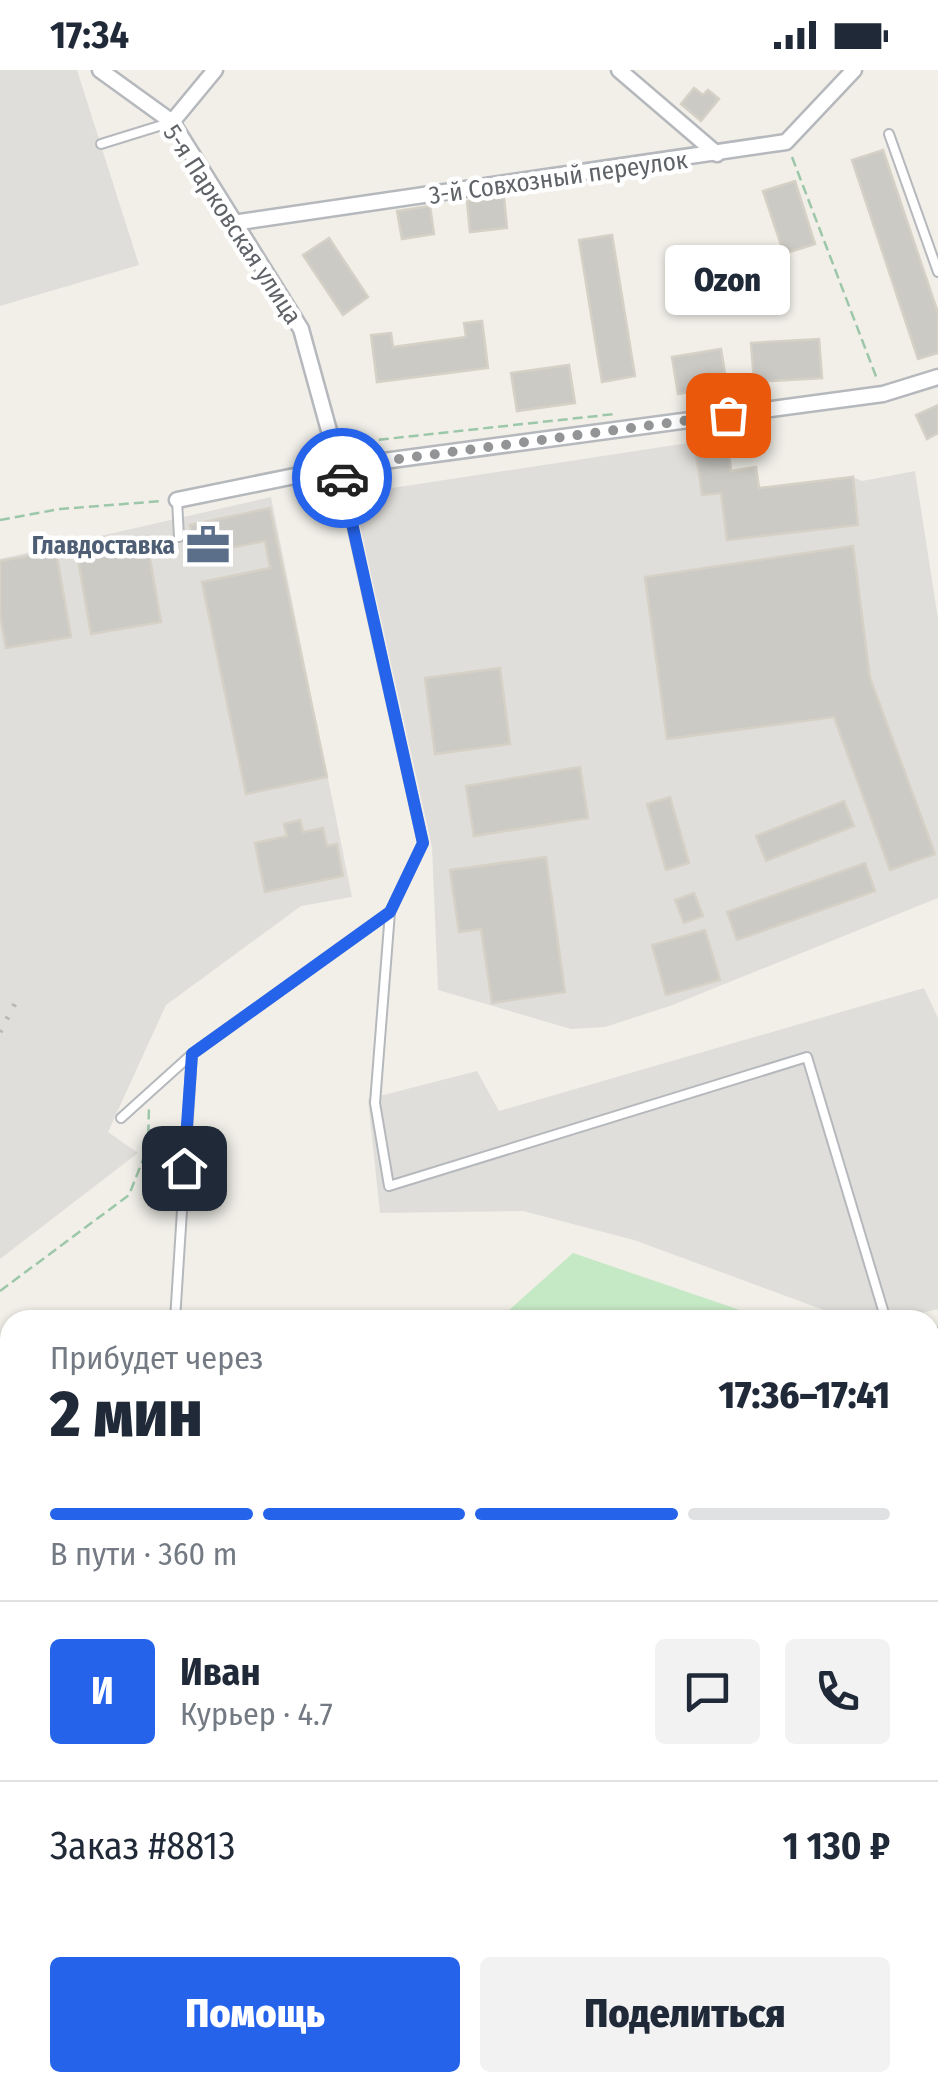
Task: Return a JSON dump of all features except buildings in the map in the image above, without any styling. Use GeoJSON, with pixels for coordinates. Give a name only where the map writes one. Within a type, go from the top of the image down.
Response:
{"type":"FeatureCollection","features":[{"type":"Feature","properties":{"kind":"street","name":"5-я Парковская улица"},"geometry":{"type":"LineString","coordinates":[[100,70],[172,122],[301,329],[339,467]]}},
{"type":"Feature","properties":{"kind":"street"},"geometry":{"type":"LineString","coordinates":[[172,122],[215,70]]}},
{"type":"Feature","properties":{"kind":"street"},"geometry":{"type":"LineString","coordinates":[[619,70],[716,154]]}},
{"type":"Feature","properties":{"kind":"street"},"geometry":{"type":"LineString","coordinates":[[786,142],[854,70]]}},
{"type":"Feature","properties":{"kind":"street","name":"3-й Совхозный переулок"},"geometry":{"type":"LineString","coordinates":[[232,223],[786,142]]}},
{"type":"Feature","properties":{"kind":"street"},"geometry":{"type":"LineString","coordinates":[[177,500],[339,467],[883,394],[938,377]]}},
{"type":"Feature","properties":{"kind":"lane"},"geometry":{"type":"LineString","coordinates":[[100,144],[172,122]]}},
{"type":"Feature","properties":{"kind":"lane"},"geometry":{"type":"LineString","coordinates":[[888,134],[938,272]]}},
{"type":"Feature","properties":{"kind":"lane"},"geometry":{"type":"LineString","coordinates":[[339,467],[423,843],[390,912],[376,1103],[389,1186],[807,1057],[883,1310]]}},
{"type":"Feature","properties":{"kind":"lane"},"geometry":{"type":"LineString","coordinates":[[177,500],[179,537]]}},
{"type":"Feature","properties":{"kind":"lane"},"geometry":{"type":"LineString","coordinates":[[120,1118],[192,1054],[390,912]]}},
{"type":"Feature","properties":{"kind":"lane"},"geometry":{"type":"LineString","coordinates":[[176,1310],[192,1054]]}},
{"type":"Feature","properties":{"kind":"path"},"geometry":{"type":"LineString","coordinates":[[786,142],[878,381],[892,377]]}},
{"type":"Feature","properties":{"kind":"path"},"geometry":{"type":"LineString","coordinates":[[333,445],[618,414]]}},
{"type":"Feature","properties":{"kind":"path"},"geometry":{"type":"LineString","coordinates":[[0,520],[60,509],[177,500]]}},
{"type":"Feature","properties":{"kind":"path"},"geometry":{"type":"LineString","coordinates":[[0,1291],[129,1196],[148,1147],[148,1097]]}},
{"type":"Feature","properties":{"kind":"shaded area"},"geometry":{"type":"Polygon","coordinates":[[[0,70],[77,70],[139,265],[0,306],[0,70]]]}},
{"type":"Feature","properties":{"kind":"shaded area"},"geometry":{"type":"Polygon","coordinates":[[[727,437],[731,470],[756,467],[760,487],[853,477],[862,481],[915,471],[938,619],[938,898],[670,1006],[605,1027],[571,1029],[438,990],[432,847],[353,494],[727,437]]]}},
{"type":"Feature","properties":{"kind":"shaded area"},"geometry":{"type":"Polygon","coordinates":[[[271,497],[352,897],[301,906],[166,1005],[108,1132],[138,1153],[0,1259],[0,559],[271,497]]]}},
{"type":"Feature","properties":{"kind":"shaded area"},"geometry":{"type":"Polygon","coordinates":[[[924,988],[938,1018],[938,1309],[824,1310],[634,1240],[523,1211],[380,1213],[368,1099],[477,1071],[499,1111],[924,988]]]}},
{"type":"Feature","properties":{"kind":"green space"},"geometry":{"type":"Polygon","coordinates":[[[573,1253],[740,1310],[509,1310],[573,1253]]]}},
{"type":"Feature","properties":{"kind":"railway"},"geometry":{"type":"LineString","coordinates":[[0,1032],[19,996]]}},
{"type":"Feature","properties":{"kind":"way so far"},"geometry":{"type":"LineString","coordinates":[[342,478],[339,467],[728,415]]}},
{"type":"Feature","properties":{"kind":"place","name":"Ozon"},"geometry":{"type":"Point","coordinates":[728,415]}},
{"type":"Feature","properties":{"kind":"place","name":"Главдоставка"},"geometry":{"type":"Point","coordinates":[208,545]}},
{"type":"Feature","properties":{"kind":"route"},"geometry":{"type":"LineString","coordinates":[[184,1168],[192,1054],[390,912],[423,843],[342,478]]}}]}
